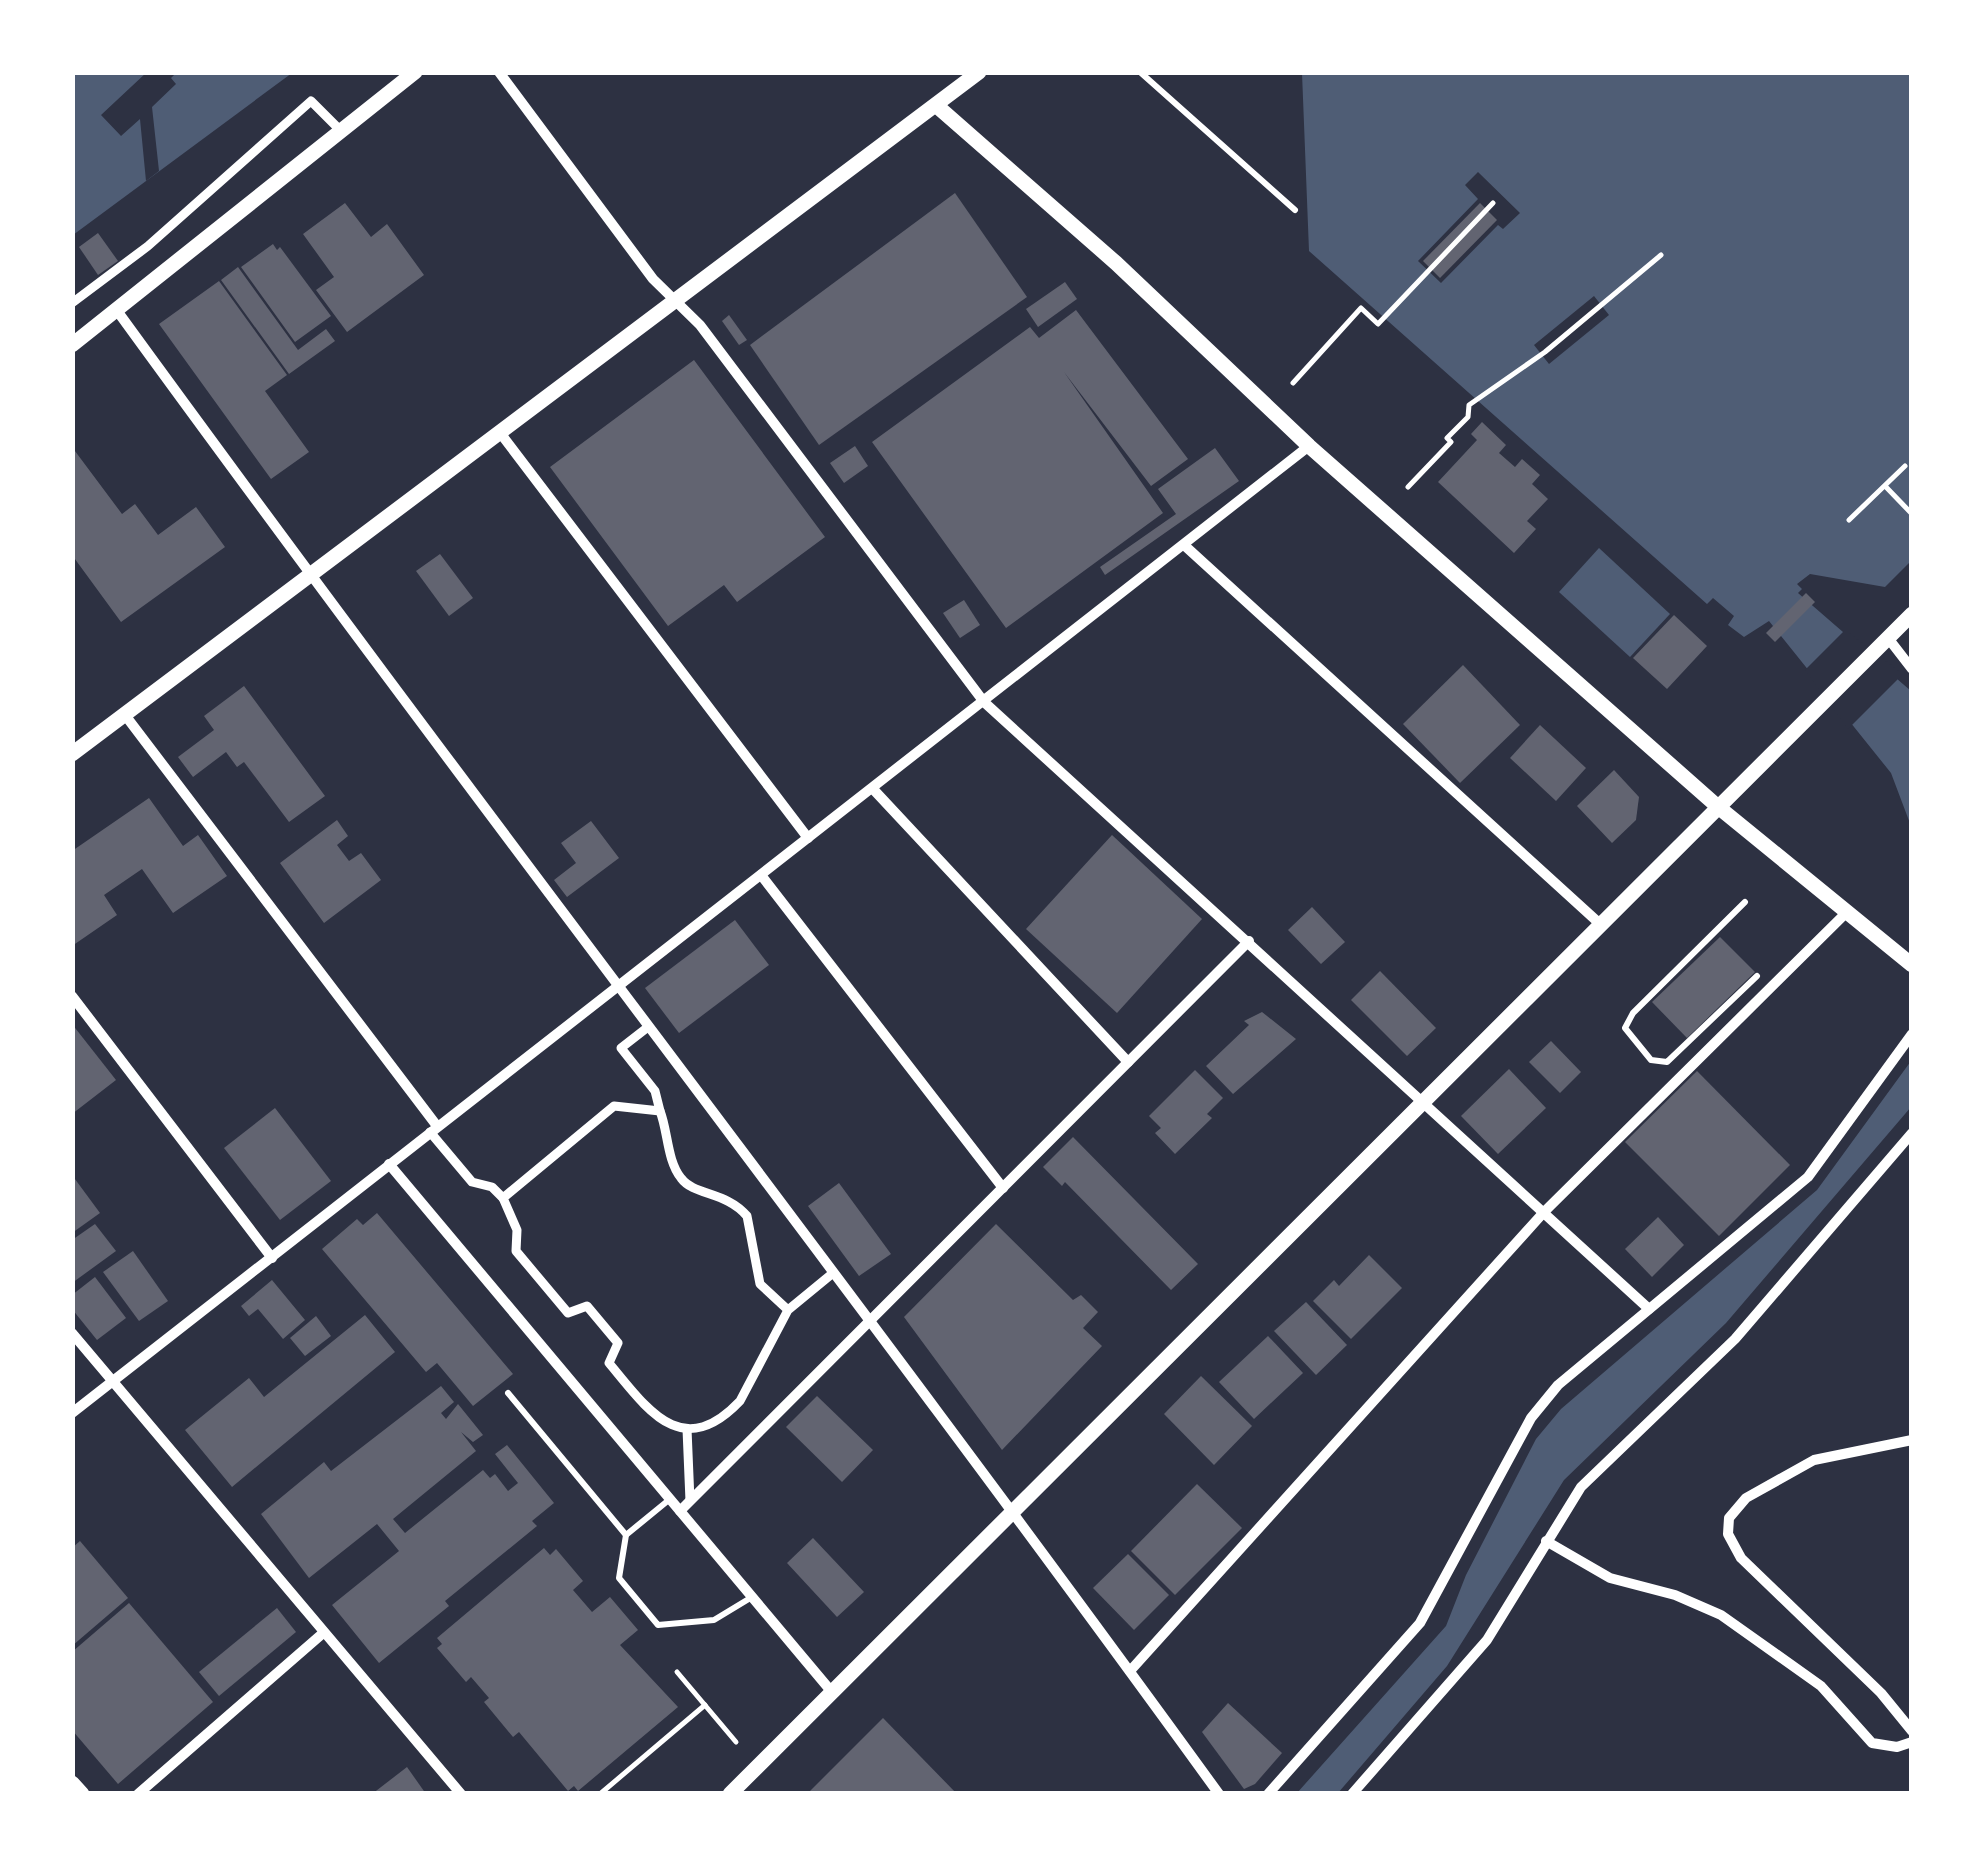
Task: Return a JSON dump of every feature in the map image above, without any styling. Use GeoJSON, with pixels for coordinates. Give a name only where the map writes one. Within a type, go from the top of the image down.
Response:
{"type":"FeatureCollection","features":[{"type":"Feature","properties":{"kind":"street"},"geometry":{"type":"LineString","coordinates":[[72,345],[118,312],[339,129],[416,72]]}},
{"type":"Feature","properties":{"kind":"street"},"geometry":{"type":"LineString","coordinates":[[499,72],[653,279],[700,325],[984,702],[1649,1309]]}},
{"type":"Feature","properties":{"kind":"street"},"geometry":{"type":"LineString","coordinates":[[72,754],[938,107],[979,72]]}},
{"type":"Feature","properties":{"kind":"street"},"geometry":{"type":"LineString","coordinates":[[72,303],[148,246],[311,101],[339,129]]}},
{"type":"Feature","properties":{"kind":"street"},"geometry":{"type":"LineString","coordinates":[[938,107],[1116,263],[1309,446],[1718,806],[1912,965]]}},
{"type":"Feature","properties":{"kind":"street"},"geometry":{"type":"LineString","coordinates":[[118,312],[310,576],[1012,1509],[1219,1794]]}},
{"type":"Feature","properties":{"kind":"street"},"geometry":{"type":"LineString","coordinates":[[501,434],[808,838]]}},
{"type":"Feature","properties":{"kind":"street"},"geometry":{"type":"LineString","coordinates":[[72,1414],[1309,446]]}},
{"type":"Feature","properties":{"kind":"street"},"geometry":{"type":"LineString","coordinates":[[1184,544],[1599,923]]}},
{"type":"Feature","properties":{"kind":"street"},"geometry":{"type":"LineString","coordinates":[[730,1794],[1912,614]]}},
{"type":"Feature","properties":{"kind":"street"},"geometry":{"type":"LineString","coordinates":[[1888,638],[1912,669]]}},
{"type":"Feature","properties":{"kind":"street"},"geometry":{"type":"LineString","coordinates":[[126,715],[472,1182],[492,1186],[503,1198],[517,1230],[516,1250],[568,1313],[587,1306],[618,1343],[609,1363],[648,1410],[687,1430],[717,1423],[740,1401],[788,1310],[833,1272]]}},
{"type":"Feature","properties":{"kind":"street"},"geometry":{"type":"LineString","coordinates":[[872,788],[1128,1062]]}},
{"type":"Feature","properties":{"kind":"street"},"geometry":{"type":"LineString","coordinates":[[761,875],[1003,1188]]}},
{"type":"Feature","properties":{"kind":"street"},"geometry":{"type":"LineString","coordinates":[[1130,1671],[1544,1212],[1847,912]]}},
{"type":"Feature","properties":{"kind":"street"},"geometry":{"type":"LineString","coordinates":[[680,1511],[1249,941]]}},
{"type":"Feature","properties":{"kind":"street"},"geometry":{"type":"LineString","coordinates":[[72,996],[272,1258]]}},
{"type":"Feature","properties":{"kind":"street"},"geometry":{"type":"LineString","coordinates":[[648,1027],[621,1048],[655,1091],[682,1180],[730,1200],[747,1216],[760,1284],[788,1310]]}},
{"type":"Feature","properties":{"kind":"street"},"geometry":{"type":"LineString","coordinates":[[1268,1794],[1420,1622],[1530,1418],[1558,1384],[1808,1177],[1912,1034]]}},
{"type":"Feature","properties":{"kind":"street"},"geometry":{"type":"LineString","coordinates":[[503,1198],[614,1106],[660,1111]]}},
{"type":"Feature","properties":{"kind":"street"},"geometry":{"type":"LineString","coordinates":[[1352,1794],[1486,1640],[1581,1487],[1735,1339],[1912,1133]]}},
{"type":"Feature","properties":{"kind":"street"},"geometry":{"type":"LineString","coordinates":[[389,1164],[830,1690]]}},
{"type":"Feature","properties":{"kind":"street"},"geometry":{"type":"LineString","coordinates":[[72,1333],[322,1634],[461,1794]]}},
{"type":"Feature","properties":{"kind":"street"},"geometry":{"type":"LineString","coordinates":[[687,1430],[690,1501]]}},
{"type":"Feature","properties":{"kind":"street"},"geometry":{"type":"LineString","coordinates":[[1912,1440],[1814,1460],[1746,1498],[1729,1518],[1728,1534],[1742,1558],[1881,1693],[1912,1731]]}},
{"type":"Feature","properties":{"kind":"street"},"geometry":{"type":"LineString","coordinates":[[1546,1541],[1610,1578],[1675,1595],[1721,1615],[1808,1675],[1872,1742],[1897,1747],[1912,1742]]}},
{"type":"Feature","properties":{"kind":"street"},"geometry":{"type":"LineString","coordinates":[[138,1794],[322,1634]]}},
{"type":"Feature","properties":{"kind":"street"},"geometry":{"type":"LineString","coordinates":[[72,1784],[82,1794]]}},
{"type":"Feature","properties":{"kind":"lane"},"geometry":{"type":"LineString","coordinates":[[1140,72],[1295,210]]}},
{"type":"Feature","properties":{"kind":"lane"},"geometry":{"type":"LineString","coordinates":[[1745,902],[1633,1013],[1625,1028],[1651,1060],[1666,1062],[1757,976]]}},
{"type":"Feature","properties":{"kind":"lane"},"geometry":{"type":"LineString","coordinates":[[508,1393],[626,1536]]}},
{"type":"Feature","properties":{"kind":"lane"},"geometry":{"type":"LineString","coordinates":[[670,1499],[626,1536],[619,1578],[658,1625],[714,1620],[752,1597]]}},
{"type":"Feature","properties":{"kind":"path"},"geometry":{"type":"LineString","coordinates":[[1293,383],[1361,308],[1378,324],[1493,203]]}},
{"type":"Feature","properties":{"kind":"path"},"geometry":{"type":"LineString","coordinates":[[1408,487],[1451,442],[1447,438],[1468,416],[1469,405],[1545,352],[1661,255]]}},
{"type":"Feature","properties":{"kind":"path"},"geometry":{"type":"LineString","coordinates":[[1848,520],[1905,466]]}},
{"type":"Feature","properties":{"kind":"path"},"geometry":{"type":"LineString","coordinates":[[1884,489],[1912,514]]}},
{"type":"Feature","properties":{"kind":"path"},"geometry":{"type":"LineString","coordinates":[[677,1672],[736,1742]]}},
{"type":"Feature","properties":{"kind":"path"},"geometry":{"type":"LineString","coordinates":[[600,1794],[705,1706]]}},
{"type":"Feature","properties":{"kind":"water"},"geometry":{"type":"Polygon","coordinates":[[[73,73],[292,73],[73,235],[73,73]]]}},
{"type":"Feature","properties":{"kind":"water"},"geometry":{"type":"Polygon","coordinates":[[[1302,73],[1911,73],[1911,561],[1885,587],[1810,574],[1797,584],[1802,589],[1798,593],[1911,691],[1911,826],[1891,773],[1769,621],[1744,637],[1728,625],[1734,616],[1713,598],[1707,604],[1309,251],[1302,73]]]}},
{"type":"Feature","properties":{"kind":"water"},"geometry":{"type":"Polygon","coordinates":[[[1599,548],[1670,614],[1630,657],[1559,592],[1599,548]]]}},
{"type":"Feature","properties":{"kind":"water"},"geometry":{"type":"Polygon","coordinates":[[[1911,1061],[1911,1107],[1726,1323],[1564,1480],[1447,1666],[1338,1793],[1297,1793],[1446,1626],[1466,1575],[1536,1439],[1561,1409],[1817,1190],[1911,1061]]]}},
{"type":"Feature","properties":{"kind":"pier"},"geometry":{"type":"Polygon","coordinates":[[[147,72],[176,73],[171,78],[176,84],[152,107],[159,171],[146,181],[140,119],[121,136],[101,115],[147,72]]]}},
{"type":"Feature","properties":{"kind":"pier"},"geometry":{"type":"Polygon","coordinates":[[[1478,172],[1520,213],[1503,229],[1498,225],[1441,283],[1418,261],[1478,199],[1465,185],[1478,172]]]}},
{"type":"Feature","properties":{"kind":"pier"},"geometry":{"type":"Polygon","coordinates":[[[1594,296],[1609,315],[1549,364],[1534,345],[1594,296]]]}},
{"type":"Feature","properties":{"kind":"pier"},"geometry":{"type":"Polygon","coordinates":[[[1845,630],[1903,674],[1848,729],[1805,670],[1845,630]]]}},
{"type":"Feature","properties":{"kind":"building"},"geometry":{"type":"Polygon","coordinates":[[[955,193],[1027,297],[819,445],[750,345],[955,193]]]}},
{"type":"Feature","properties":{"kind":"building"},"geometry":{"type":"Polygon","coordinates":[[[345,203],[371,237],[387,224],[424,275],[347,332],[316,290],[334,277],[303,234],[345,203]]]}},
{"type":"Feature","properties":{"kind":"building"},"geometry":{"type":"Polygon","coordinates":[[[1480,203],[1497,220],[1440,278],[1423,261],[1480,203]]]}},
{"type":"Feature","properties":{"kind":"building"},"geometry":{"type":"Polygon","coordinates":[[[98,233],[118,261],[98,275],[79,247],[98,233]]]}},
{"type":"Feature","properties":{"kind":"building"},"geometry":{"type":"Polygon","coordinates":[[[273,244],[277,250],[280,247],[331,316],[295,342],[241,267],[273,244]]]}},
{"type":"Feature","properties":{"kind":"building"},"geometry":{"type":"Polygon","coordinates":[[[238,267],[298,350],[326,329],[335,341],[289,374],[221,280],[238,267]]]}},
{"type":"Feature","properties":{"kind":"building"},"geometry":{"type":"Polygon","coordinates":[[[219,281],[287,375],[265,391],[309,452],[271,479],[159,324],[219,281]]]}},
{"type":"Feature","properties":{"kind":"building"},"geometry":{"type":"Polygon","coordinates":[[[1065,282],[1077,299],[1038,327],[1026,309],[1065,282]]]}},
{"type":"Feature","properties":{"kind":"building"},"geometry":{"type":"Polygon","coordinates":[[[1076,310],[1188,459],[1151,486],[1064,372],[1163,513],[1006,628],[872,442],[1030,327],[1039,338],[1076,310]]]}},
{"type":"Feature","properties":{"kind":"building"},"geometry":{"type":"Polygon","coordinates":[[[729,315],[747,340],[739,345],[722,321],[729,315]]]}},
{"type":"Feature","properties":{"kind":"building"},"geometry":{"type":"Polygon","coordinates":[[[694,360],[825,537],[737,602],[724,585],[668,626],[550,467],[694,360]]]}},
{"type":"Feature","properties":{"kind":"building"},"geometry":{"type":"Polygon","coordinates":[[[1482,422],[1506,445],[1499,453],[1515,467],[1522,459],[1540,475],[1532,484],[1548,499],[1527,521],[1536,529],[1514,553],[1438,482],[1477,440],[1471,434],[1482,422]]]}},
{"type":"Feature","properties":{"kind":"building"},"geometry":{"type":"Polygon","coordinates":[[[855,446],[868,466],[844,483],[830,463],[855,446]]]}},
{"type":"Feature","properties":{"kind":"building"},"geometry":{"type":"Polygon","coordinates":[[[72,447],[122,514],[135,504],[158,535],[196,507],[225,547],[121,622],[72,555],[72,447]]]}},
{"type":"Feature","properties":{"kind":"building"},"geometry":{"type":"Polygon","coordinates":[[[1215,448],[1239,481],[1105,575],[1100,567],[1176,514],[1158,489],[1215,448]]]}},
{"type":"Feature","properties":{"kind":"building"},"geometry":{"type":"Polygon","coordinates":[[[440,554],[473,598],[449,616],[416,571],[440,554]]]}},
{"type":"Feature","properties":{"kind":"building"},"geometry":{"type":"Polygon","coordinates":[[[1806,593],[1815,602],[1775,642],[1766,633],[1806,593]]]}},
{"type":"Feature","properties":{"kind":"building"},"geometry":{"type":"Polygon","coordinates":[[[964,600],[980,625],[960,638],[943,613],[964,600]]]}},
{"type":"Feature","properties":{"kind":"building"},"geometry":{"type":"Polygon","coordinates":[[[1674,615],[1707,646],[1667,689],[1633,658],[1674,615]]]}},
{"type":"Feature","properties":{"kind":"building"},"geometry":{"type":"Polygon","coordinates":[[[1463,665],[1520,725],[1460,783],[1403,724],[1463,665]]]}},
{"type":"Feature","properties":{"kind":"building"},"geometry":{"type":"Polygon","coordinates":[[[244,686],[325,796],[289,822],[244,762],[237,767],[226,752],[193,777],[178,757],[214,730],[204,716],[244,686]]]}},
{"type":"Feature","properties":{"kind":"building"},"geometry":{"type":"Polygon","coordinates":[[[1540,725],[1586,768],[1556,801],[1510,758],[1540,725]]]}},
{"type":"Feature","properties":{"kind":"building"},"geometry":{"type":"Polygon","coordinates":[[[1614,770],[1639,797],[1636,820],[1612,843],[1577,806],[1614,770]]]}},
{"type":"Feature","properties":{"kind":"building"},"geometry":{"type":"Polygon","coordinates":[[[149,798],[183,846],[198,835],[227,876],[173,913],[142,869],[104,895],[117,915],[72,946],[72,851],[149,798]]]}},
{"type":"Feature","properties":{"kind":"building"},"geometry":{"type":"Polygon","coordinates":[[[337,820],[348,836],[337,845],[349,861],[361,853],[381,880],[324,923],[280,863],[337,820]]]}},
{"type":"Feature","properties":{"kind":"building"},"geometry":{"type":"Polygon","coordinates":[[[591,821],[619,858],[567,897],[554,880],[576,863],[561,843],[591,821]]]}},
{"type":"Feature","properties":{"kind":"building"},"geometry":{"type":"Polygon","coordinates":[[[1112,835],[1202,919],[1117,1013],[1026,929],[1112,835]]]}},
{"type":"Feature","properties":{"kind":"building"},"geometry":{"type":"Polygon","coordinates":[[[1312,907],[1345,942],[1321,964],[1288,930],[1312,907]]]}},
{"type":"Feature","properties":{"kind":"building"},"geometry":{"type":"Polygon","coordinates":[[[735,920],[769,965],[679,1033],[645,988],[735,920]]]}},
{"type":"Feature","properties":{"kind":"building"},"geometry":{"type":"Polygon","coordinates":[[[1720,937],[1755,972],[1687,1038],[1652,1002],[1720,937]]]}},
{"type":"Feature","properties":{"kind":"building"},"geometry":{"type":"Polygon","coordinates":[[[1380,971],[1436,1028],[1407,1056],[1351,1000],[1380,971]]]}},
{"type":"Feature","properties":{"kind":"building"},"geometry":{"type":"Polygon","coordinates":[[[1262,1012],[1296,1039],[1233,1094],[1206,1066],[1249,1025],[1244,1021],[1262,1012]]]}},
{"type":"Feature","properties":{"kind":"building"},"geometry":{"type":"Polygon","coordinates":[[[72,1024],[116,1080],[72,1114],[72,1024]]]}},
{"type":"Feature","properties":{"kind":"building"},"geometry":{"type":"Polygon","coordinates":[[[1551,1041],[1581,1072],[1560,1093],[1529,1062],[1551,1041]]]}},
{"type":"Feature","properties":{"kind":"building"},"geometry":{"type":"Polygon","coordinates":[[[1509,1069],[1546,1108],[1498,1154],[1461,1116],[1509,1069]]]}},
{"type":"Feature","properties":{"kind":"building"},"geometry":{"type":"Polygon","coordinates":[[[1195,1070],[1223,1098],[1207,1114],[1212,1118],[1175,1154],[1155,1133],[1161,1128],[1149,1116],[1195,1070]]]}},
{"type":"Feature","properties":{"kind":"building"},"geometry":{"type":"Polygon","coordinates":[[[1697,1071],[1790,1165],[1719,1236],[1625,1142],[1697,1071]]]}},
{"type":"Feature","properties":{"kind":"building"},"geometry":{"type":"Polygon","coordinates":[[[275,1108],[331,1181],[280,1220],[224,1148],[275,1108]]]}},
{"type":"Feature","properties":{"kind":"building"},"geometry":{"type":"Polygon","coordinates":[[[1073,1137],[1198,1264],[1171,1290],[1065,1182],[1062,1186],[1043,1167],[1073,1137]]]}},
{"type":"Feature","properties":{"kind":"building"},"geometry":{"type":"Polygon","coordinates":[[[72,1175],[100,1213],[72,1233],[72,1175]]]}},
{"type":"Feature","properties":{"kind":"building"},"geometry":{"type":"Polygon","coordinates":[[[839,1183],[891,1254],[859,1276],[808,1206],[839,1183]]]}},
{"type":"Feature","properties":{"kind":"building"},"geometry":{"type":"Polygon","coordinates":[[[377,1213],[513,1374],[473,1406],[437,1363],[426,1372],[322,1249],[357,1219],[363,1225],[377,1213]]]}},
{"type":"Feature","properties":{"kind":"building"},"geometry":{"type":"Polygon","coordinates":[[[1658,1217],[1684,1245],[1652,1277],[1625,1249],[1658,1217]]]}},
{"type":"Feature","properties":{"kind":"building"},"geometry":{"type":"Polygon","coordinates":[[[95,1224],[116,1251],[72,1283],[72,1240],[95,1224]]]}},
{"type":"Feature","properties":{"kind":"building"},"geometry":{"type":"Polygon","coordinates":[[[996,1224],[1073,1300],[1081,1295],[1098,1312],[1083,1328],[1102,1346],[1002,1450],[904,1317],[996,1224]]]}},
{"type":"Feature","properties":{"kind":"building"},"geometry":{"type":"Polygon","coordinates":[[[133,1251],[168,1301],[139,1321],[103,1272],[133,1251]]]}},
{"type":"Feature","properties":{"kind":"building"},"geometry":{"type":"Polygon","coordinates":[[[1369,1255],[1402,1288],[1351,1339],[1313,1301],[1334,1280],[1339,1286],[1369,1255]]]}},
{"type":"Feature","properties":{"kind":"building"},"geometry":{"type":"Polygon","coordinates":[[[95,1277],[126,1318],[97,1340],[72,1309],[72,1295],[95,1277]]]}},
{"type":"Feature","properties":{"kind":"building"},"geometry":{"type":"Polygon","coordinates":[[[272,1280],[305,1320],[283,1339],[258,1309],[249,1316],[241,1306],[272,1280]]]}},
{"type":"Feature","properties":{"kind":"building"},"geometry":{"type":"Polygon","coordinates":[[[1306,1302],[1347,1345],[1316,1375],[1274,1331],[1306,1302]]]}},
{"type":"Feature","properties":{"kind":"building"},"geometry":{"type":"Polygon","coordinates":[[[365,1315],[395,1352],[232,1487],[185,1430],[249,1378],[264,1397],[365,1315]]]}},
{"type":"Feature","properties":{"kind":"building"},"geometry":{"type":"Polygon","coordinates":[[[316,1316],[331,1336],[305,1356],[290,1338],[316,1316]]]}},
{"type":"Feature","properties":{"kind":"building"},"geometry":{"type":"Polygon","coordinates":[[[1268,1336],[1303,1373],[1254,1419],[1219,1382],[1268,1336]]]}},
{"type":"Feature","properties":{"kind":"building"},"geometry":{"type":"Polygon","coordinates":[[[1201,1376],[1252,1426],[1214,1465],[1164,1414],[1201,1376]]]}},
{"type":"Feature","properties":{"kind":"building"},"geometry":{"type":"Polygon","coordinates":[[[441,1386],[454,1402],[441,1413],[446,1419],[458,1404],[483,1435],[473,1442],[461,1432],[476,1451],[393,1519],[405,1533],[483,1470],[490,1478],[495,1474],[508,1491],[518,1483],[495,1454],[507,1445],[554,1503],[532,1521],[537,1526],[445,1601],[449,1606],[379,1663],[332,1605],[399,1551],[377,1524],[309,1578],[261,1514],[324,1462],[331,1471],[441,1386]]]}},
{"type":"Feature","properties":{"kind":"building"},"geometry":{"type":"Polygon","coordinates":[[[817,1396],[873,1450],[842,1482],[786,1427],[817,1396]]]}},
{"type":"Feature","properties":{"kind":"building"},"geometry":{"type":"Polygon","coordinates":[[[1197,1484],[1242,1528],[1175,1595],[1131,1551],[1197,1484]]]}},
{"type":"Feature","properties":{"kind":"building"},"geometry":{"type":"Polygon","coordinates":[[[813,1538],[864,1592],[837,1617],[787,1563],[813,1538]]]}},
{"type":"Feature","properties":{"kind":"building"},"geometry":{"type":"Polygon","coordinates":[[[80,1541],[128,1598],[72,1646],[72,1548],[80,1541]]]}},
{"type":"Feature","properties":{"kind":"building"},"geometry":{"type":"Polygon","coordinates":[[[544,1548],[550,1555],[556,1549],[583,1581],[573,1590],[592,1612],[610,1597],[638,1630],[620,1645],[678,1707],[578,1791],[574,1786],[568,1791],[519,1732],[513,1737],[484,1702],[489,1698],[471,1677],[466,1682],[437,1648],[442,1644],[437,1638],[544,1548]]]}},
{"type":"Feature","properties":{"kind":"building"},"geometry":{"type":"Polygon","coordinates":[[[1128,1554],[1169,1595],[1134,1630],[1093,1588],[1128,1554]]]}},
{"type":"Feature","properties":{"kind":"building"},"geometry":{"type":"Polygon","coordinates":[[[129,1603],[213,1702],[118,1784],[72,1730],[72,1652],[129,1603]]]}},
{"type":"Feature","properties":{"kind":"building"},"geometry":{"type":"Polygon","coordinates":[[[277,1608],[296,1632],[219,1696],[199,1672],[277,1608]]]}},
{"type":"Feature","properties":{"kind":"building"},"geometry":{"type":"Polygon","coordinates":[[[1228,1703],[1282,1753],[1255,1784],[1244,1789],[1202,1732],[1228,1703]]]}},
{"type":"Feature","properties":{"kind":"building"},"geometry":{"type":"Polygon","coordinates":[[[883,1718],[957,1794],[807,1794],[883,1718]]]}},
{"type":"Feature","properties":{"kind":"building"},"geometry":{"type":"Polygon","coordinates":[[[407,1767],[426,1794],[372,1794],[407,1767]]]}}]}
